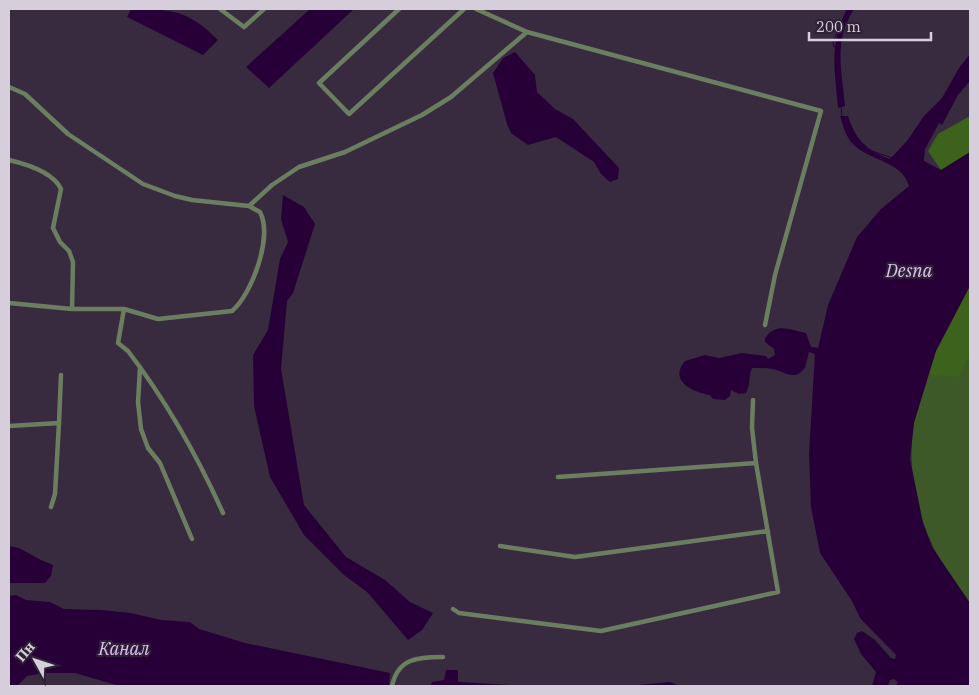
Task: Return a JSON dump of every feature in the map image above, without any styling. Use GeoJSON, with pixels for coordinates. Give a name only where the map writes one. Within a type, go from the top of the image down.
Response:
{"type":"FeatureCollection","features":[{"type":"Feature","properties":{"kind":"street"},"geometry":{"type":"LineString","coordinates":[[220,9],[244,26],[264,9]]}},
{"type":"Feature","properties":{"kind":"street"},"geometry":{"type":"LineString","coordinates":[[399,9],[319,83],[349,114],[464,9]]}},
{"type":"Feature","properties":{"kind":"street"},"geometry":{"type":"LineString","coordinates":[[476,9],[527,32],[821,111],[776,274],[765,326]]}},
{"type":"Feature","properties":{"kind":"street"},"geometry":{"type":"LineString","coordinates":[[249,206],[272,185],[299,167],[345,152],[422,115],[451,97],[527,32]]}},
{"type":"Feature","properties":{"kind":"street"},"geometry":{"type":"LineString","coordinates":[[9,87],[25,94],[68,134],[148,187],[192,200],[249,206],[260,212],[262,216],[261,259],[243,299],[232,311],[158,319],[124,309],[72,309],[9,303]]}},
{"type":"Feature","properties":{"kind":"street"},"geometry":{"type":"LineString","coordinates":[[9,160],[31,167],[52,178],[61,189],[53,228],[60,242],[69,251],[73,262],[72,309]]}},
{"type":"Feature","properties":{"kind":"street"},"geometry":{"type":"LineString","coordinates":[[124,309],[118,343],[128,351],[175,417],[199,460],[223,513]]}},
{"type":"Feature","properties":{"kind":"street"},"geometry":{"type":"LineString","coordinates":[[140,367],[138,402],[143,438],[160,464],[192,539]]}},
{"type":"Feature","properties":{"kind":"street"},"geometry":{"type":"LineString","coordinates":[[51,507],[55,494],[61,376]]}},
{"type":"Feature","properties":{"kind":"street"},"geometry":{"type":"LineString","coordinates":[[453,609],[459,613],[561,624],[600,631],[778,592],[756,463],[752,428],[754,400]]}},
{"type":"Feature","properties":{"kind":"street"},"geometry":{"type":"LineString","coordinates":[[9,426],[59,423]]}},
{"type":"Feature","properties":{"kind":"street"},"geometry":{"type":"LineString","coordinates":[[558,478],[756,463]]}},
{"type":"Feature","properties":{"kind":"street"},"geometry":{"type":"LineString","coordinates":[[500,546],[576,557],[768,531]]}},
{"type":"Feature","properties":{"kind":"street"},"geometry":{"type":"LineString","coordinates":[[392,686],[398,669],[405,662],[416,658],[442,657]]}},
{"type":"Feature","properties":{"kind":"green space"},"geometry":{"type":"Polygon","coordinates":[[[970,116],[970,152],[941,170],[928,151],[938,134],[970,116]]]}},
{"type":"Feature","properties":{"kind":"green space"},"geometry":{"type":"Polygon","coordinates":[[[970,286],[970,603],[949,574],[932,544],[920,513],[914,482],[912,449],[915,417],[923,383],[936,350],[970,286]]]}},
{"type":"Feature","properties":{"kind":"green space"},"geometry":{"type":"Polygon","coordinates":[[[970,286],[970,353],[959,377],[928,375],[936,351],[970,286]]]}},
{"type":"Feature","properties":{"kind":"water"},"geometry":{"type":"Polygon","coordinates":[[[131,9],[179,13],[198,22],[218,40],[203,55],[127,17],[131,9]]]}},
{"type":"Feature","properties":{"kind":"water"},"geometry":{"type":"Polygon","coordinates":[[[310,9],[354,9],[269,88],[246,67],[310,9]]]}},
{"type":"Feature","properties":{"kind":"water"},"geometry":{"type":"Polygon","coordinates":[[[848,9],[854,9],[843,33],[840,56],[845,106],[838,108],[834,57],[835,45],[842,21],[848,9]]]}},
{"type":"Feature","properties":{"kind":"water"},"geometry":{"type":"Polygon","coordinates":[[[515,52],[535,75],[537,92],[555,109],[573,119],[619,168],[618,179],[610,182],[601,174],[594,162],[556,137],[528,145],[511,133],[493,73],[503,58],[515,52]]]}},
{"type":"Feature","properties":{"kind":"water","name":"Desna"},"geometry":{"type":"Polygon","coordinates":[[[970,54],[970,81],[958,95],[942,125],[939,123],[925,149],[924,161],[941,170],[970,152],[970,286],[936,351],[914,423],[910,459],[923,523],[932,547],[970,603],[970,686],[896,686],[898,682],[894,679],[890,680],[888,686],[872,686],[876,672],[861,654],[854,639],[857,633],[862,631],[875,640],[891,658],[895,659],[896,655],[860,618],[852,601],[820,553],[811,507],[809,454],[815,354],[809,352],[805,368],[793,375],[776,370],[752,368],[746,393],[739,394],[731,390],[730,396],[725,400],[713,399],[710,395],[690,388],[681,380],[679,374],[680,368],[685,361],[705,355],[719,358],[742,353],[766,356],[768,359],[775,355],[774,349],[765,342],[765,338],[774,330],[784,328],[806,333],[811,347],[818,348],[828,305],[857,237],[881,209],[909,186],[905,177],[899,171],[866,153],[851,142],[840,116],[848,116],[858,138],[868,148],[890,159],[907,141],[924,116],[942,98],[959,68],[970,54]]]}},
{"type":"Feature","properties":{"kind":"water"},"geometry":{"type":"Polygon","coordinates":[[[283,195],[304,207],[315,224],[293,293],[287,301],[281,369],[304,505],[346,557],[385,580],[410,602],[433,613],[422,630],[408,640],[367,592],[344,575],[304,535],[270,477],[254,406],[253,355],[268,330],[280,259],[288,242],[281,219],[283,195]]]}},
{"type":"Feature","properties":{"kind":"water"},"geometry":{"type":"Polygon","coordinates":[[[9,546],[19,548],[53,565],[51,576],[45,583],[9,583],[9,546]]]}},
{"type":"Feature","properties":{"kind":"water","name":"Канал"},"geometry":{"type":"Polygon","coordinates":[[[16,595],[26,600],[50,602],[64,609],[131,613],[161,620],[190,622],[199,629],[245,643],[390,673],[389,686],[120,686],[75,673],[44,673],[27,676],[17,686],[9,686],[9,596],[16,595]]]}},
{"type":"Feature","properties":{"kind":"water"},"geometry":{"type":"Polygon","coordinates":[[[446,670],[458,670],[458,682],[528,686],[430,686],[432,682],[444,680],[446,670]]]}},
{"type":"Feature","properties":{"kind":"water"},"geometry":{"type":"Polygon","coordinates":[[[670,682],[680,686],[628,686],[670,682]]]}},
{"type":"Feature","properties":{"kind":"waterway"},"geometry":{"type":"LineString","coordinates":[[834,47],[833,42],[847,9]]}},
{"type":"Feature","properties":{"kind":"waterway"},"geometry":{"type":"LineString","coordinates":[[841,106],[842,117]]}},
{"type":"Feature","properties":{"kind":"waterway"},"geometry":{"type":"LineString","coordinates":[[872,151],[892,158]]}}]}
